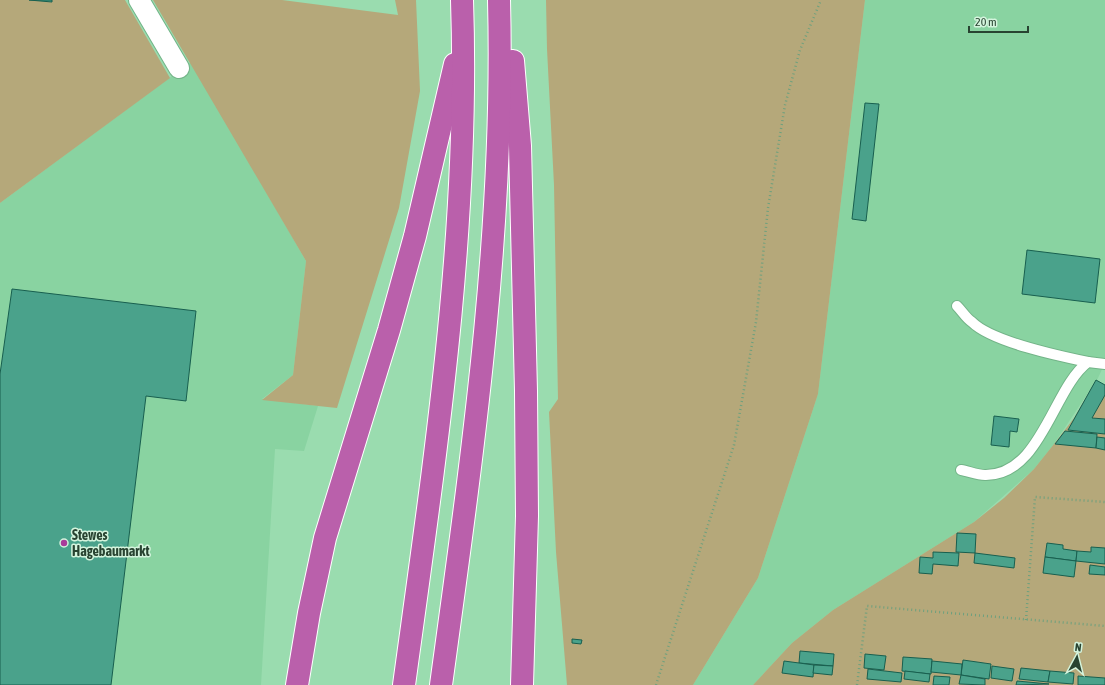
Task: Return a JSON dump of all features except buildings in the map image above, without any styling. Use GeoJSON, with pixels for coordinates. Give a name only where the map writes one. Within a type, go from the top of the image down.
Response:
{"type":"FeatureCollection","features":[{"type":"Feature","properties":{"kind":"highway"},"geometry":{"type":"LineString","coordinates":[[404,685],[445,374],[457,242],[463,145],[462,0]]}},
{"type":"Feature","properties":{"kind":"highway"},"geometry":{"type":"LineString","coordinates":[[441,685],[481,387],[494,246],[499,145],[500,0]]}},
{"type":"Feature","properties":{"kind":"highway"},"geometry":{"type":"LineString","coordinates":[[506,0],[512,41],[520,146],[526,391],[527,516],[522,685]]}},
{"type":"Feature","properties":{"kind":"highway"},"geometry":{"type":"LineString","coordinates":[[297,685],[309,613],[324,538],[389,330],[416,236],[463,24]]}},
{"type":"Feature","properties":{"kind":"street"},"geometry":{"type":"LineString","coordinates":[[139,0],[179,68]]}},
{"type":"Feature","properties":{"kind":"lane"},"geometry":{"type":"LineString","coordinates":[[958,306],[972,323],[1002,339],[1044,352],[1088,362],[1105,364]]}},
{"type":"Feature","properties":{"kind":"lane"},"geometry":{"type":"LineString","coordinates":[[961,470],[985,475],[1005,471],[1023,458],[1041,436],[1078,369],[1088,362]]}},
{"type":"Feature","properties":{"kind":"path"},"geometry":{"type":"LineString","coordinates":[[656,685],[734,445],[756,322],[768,208],[785,105],[800,50],[821,0]]}},
{"type":"Feature","properties":{"kind":"path"},"geometry":{"type":"LineString","coordinates":[[1026,620],[1035,497],[1105,502]]}},
{"type":"Feature","properties":{"kind":"path"},"geometry":{"type":"LineString","coordinates":[[857,685],[866,606],[1105,626]]}},
{"type":"Feature","properties":{"kind":"shaded area"},"geometry":{"type":"Polygon","coordinates":[[[0,0],[125,0],[170,78],[0,203],[0,0]]]}},
{"type":"Feature","properties":{"kind":"shaded area"},"geometry":{"type":"Polygon","coordinates":[[[153,0],[282,0],[398,15],[395,0],[416,0],[420,91],[399,208],[337,408],[262,400],[293,375],[306,261],[153,0]]]}},
{"type":"Feature","properties":{"kind":"shaded area"},"geometry":{"type":"Polygon","coordinates":[[[546,0],[865,0],[818,394],[758,578],[693,685],[567,685],[556,552],[549,412],[558,399],[554,185],[546,0]]]}},
{"type":"Feature","properties":{"kind":"shaded area"},"geometry":{"type":"Polygon","coordinates":[[[865,0],[1105,0],[1105,363],[1098,378],[1054,444],[1034,469],[974,522],[833,610],[792,643],[753,685],[693,685],[758,578],[818,394],[865,0]]]}},
{"type":"Feature","properties":{"kind":"shaded area"},"geometry":{"type":"Polygon","coordinates":[[[191,62],[306,261],[293,375],[262,399],[318,406],[304,451],[275,449],[261,685],[0,685],[0,203],[191,62]]]}},
{"type":"Feature","properties":{"kind":"shaded area"},"geometry":{"type":"Polygon","coordinates":[[[1096,380],[1105,386],[1105,685],[753,685],[792,643],[833,610],[974,522],[1004,498],[1034,469],[1054,444],[1074,418],[1096,380]]]}},
{"type":"Feature","properties":{"kind":"place","name":"Stewes Hagebaumarkt"},"geometry":{"type":"Point","coordinates":[64,543]}}]}
